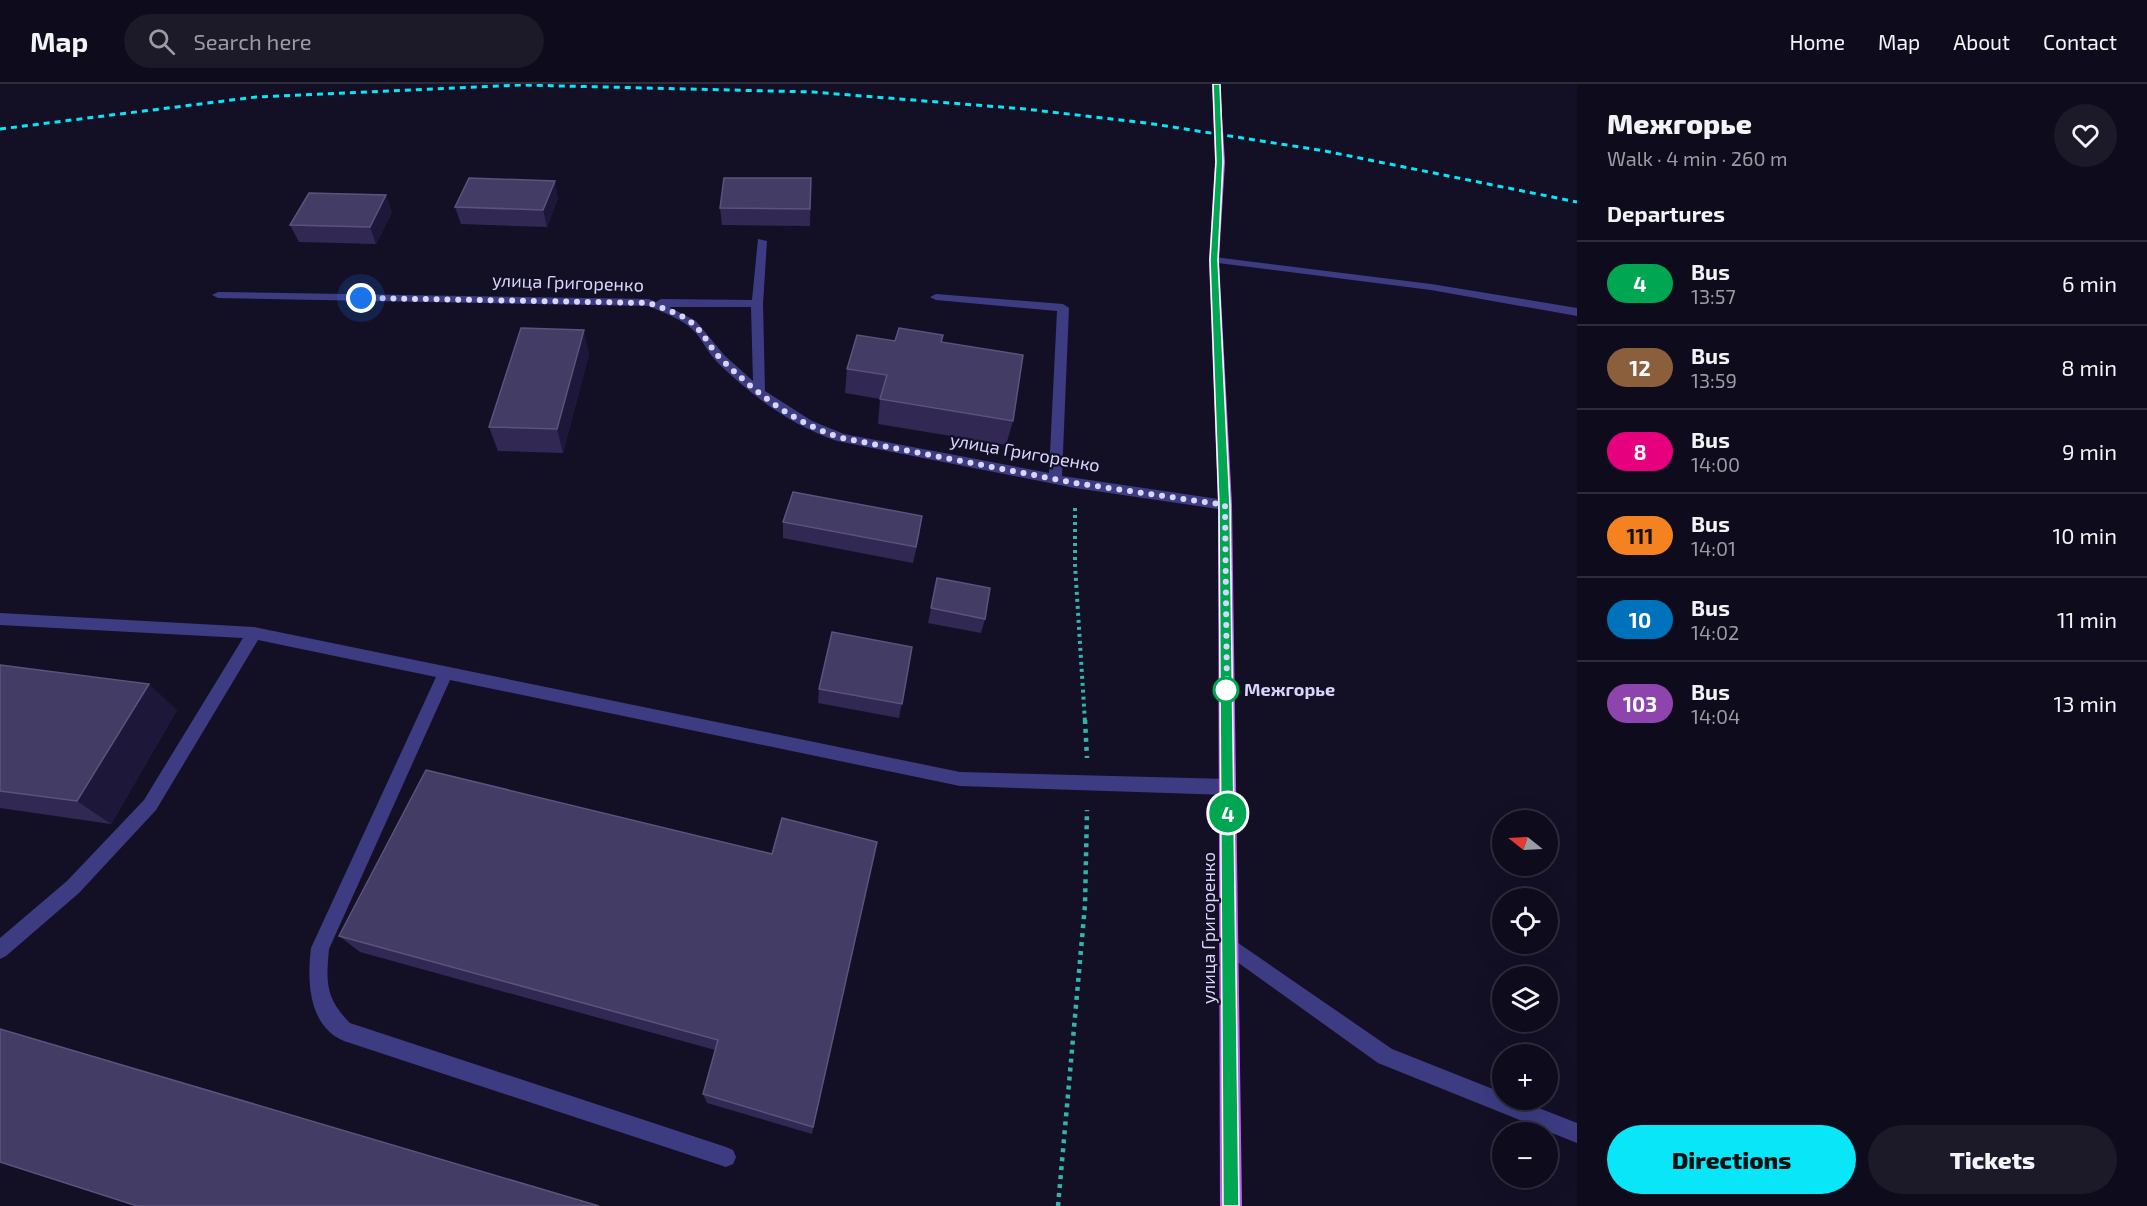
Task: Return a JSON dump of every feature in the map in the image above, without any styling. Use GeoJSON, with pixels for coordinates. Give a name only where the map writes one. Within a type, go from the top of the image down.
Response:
{"type":"FeatureCollection","features":[{"type":"Feature","properties":{"kind":"main road","name":"улица Григоренко"},"geometry":{"type":"LineString","coordinates":[[1216,84],[1220,162],[1214,260],[1225,505],[1231,1206]]}},
{"type":"Feature","properties":{"kind":"lane"},"geometry":{"type":"LineString","coordinates":[[759,393],[757,304],[762,241]]}},
{"type":"Feature","properties":{"kind":"lane"},"geometry":{"type":"LineString","coordinates":[[1214,260],[1431,287],[1577,312]]}},
{"type":"Feature","properties":{"kind":"lane","name":"улица Григоренко"},"geometry":{"type":"LineString","coordinates":[[218,295],[649,303],[680,315],[696,327],[718,356],[759,393],[788,416],[816,430],[842,438],[1055,480],[1225,505]]}},
{"type":"Feature","properties":{"kind":"lane"},"geometry":{"type":"LineString","coordinates":[[936,297],[1063,308],[1055,480]]}},
{"type":"Feature","properties":{"kind":"lane"},"geometry":{"type":"LineString","coordinates":[[649,303],[757,304]]}},
{"type":"Feature","properties":{"kind":"lane"},"geometry":{"type":"LineString","coordinates":[[0,619],[254,633],[960,779],[1228,787]]}},
{"type":"Feature","properties":{"kind":"lane"},"geometry":{"type":"LineString","coordinates":[[0,950],[74,887],[150,805],[254,633]]}},
{"type":"Feature","properties":{"kind":"lane"},"geometry":{"type":"LineString","coordinates":[[445,673],[320,948],[317,985],[327,1016],[344,1031],[726,1157]]}},
{"type":"Feature","properties":{"kind":"lane"},"geometry":{"type":"LineString","coordinates":[[1228,945],[1385,1056],[1577,1133]]}},
{"type":"Feature","properties":{"kind":"path"},"geometry":{"type":"LineString","coordinates":[[1058,1206],[1085,905],[1088,784],[1075,565],[1075,483]]}},
{"type":"Feature","properties":{"kind":"building"},"geometry":{"type":"Polygon","coordinates":[[[469,178],[555,181],[543,210],[455,207],[469,178]]]}},
{"type":"Feature","properties":{"kind":"building"},"geometry":{"type":"Polygon","coordinates":[[[724,178],[811,178],[810,209],[720,208],[724,178]]]}},
{"type":"Feature","properties":{"kind":"building"},"geometry":{"type":"Polygon","coordinates":[[[309,193],[386,195],[370,227],[290,225],[309,193]]]}},
{"type":"Feature","properties":{"kind":"building"},"geometry":{"type":"Polygon","coordinates":[[[521,328],[584,330],[557,429],[489,427],[521,328]]]}},
{"type":"Feature","properties":{"kind":"building"},"geometry":{"type":"Polygon","coordinates":[[[899,328],[943,335],[941,342],[1023,355],[1013,421],[880,399],[887,375],[847,369],[857,335],[895,341],[899,328]]]}},
{"type":"Feature","properties":{"kind":"building"},"geometry":{"type":"Polygon","coordinates":[[[793,492],[922,516],[916,547],[783,522],[793,492]]]}},
{"type":"Feature","properties":{"kind":"building"},"geometry":{"type":"Polygon","coordinates":[[[937,578],[990,588],[985,619],[931,608],[937,578]]]}},
{"type":"Feature","properties":{"kind":"building"},"geometry":{"type":"Polygon","coordinates":[[[832,632],[912,647],[902,704],[819,689],[832,632]]]}},
{"type":"Feature","properties":{"kind":"building"},"geometry":{"type":"Polygon","coordinates":[[[0,665],[149,684],[77,801],[0,791],[0,665]]]}},
{"type":"Feature","properties":{"kind":"building"},"geometry":{"type":"Polygon","coordinates":[[[426,770],[772,854],[782,818],[877,842],[813,1127],[703,1094],[718,1040],[339,936],[426,770]]]}},
{"type":"Feature","properties":{"kind":"building"},"geometry":{"type":"Polygon","coordinates":[[[0,1029],[599,1206],[137,1206],[0,1162],[0,1029]]]}},
{"type":"Feature","properties":{"kind":"railway"},"geometry":{"type":"LineString","coordinates":[[0,129],[256,97],[522,85],[813,92],[1025,109],[1147,123],[1325,151],[1577,202]]}},
{"type":"Feature","properties":{"kind":"bus line","name":"4"},"geometry":{"type":"LineString","coordinates":[[1216,84],[1220,162],[1214,260],[1225,505],[1231,1206]]}},
{"type":"Feature","properties":{"kind":"place","name":"Межгорье"},"geometry":{"type":"Point","coordinates":[1226,690]}},
{"type":"Feature","properties":{"kind":"route"},"geometry":{"type":"LineString","coordinates":[[361,298],[649,303],[680,315],[696,327],[718,356],[759,393],[788,416],[816,430],[842,438],[1055,480],[1225,505],[1227,694],[1226,690]]}}]}
